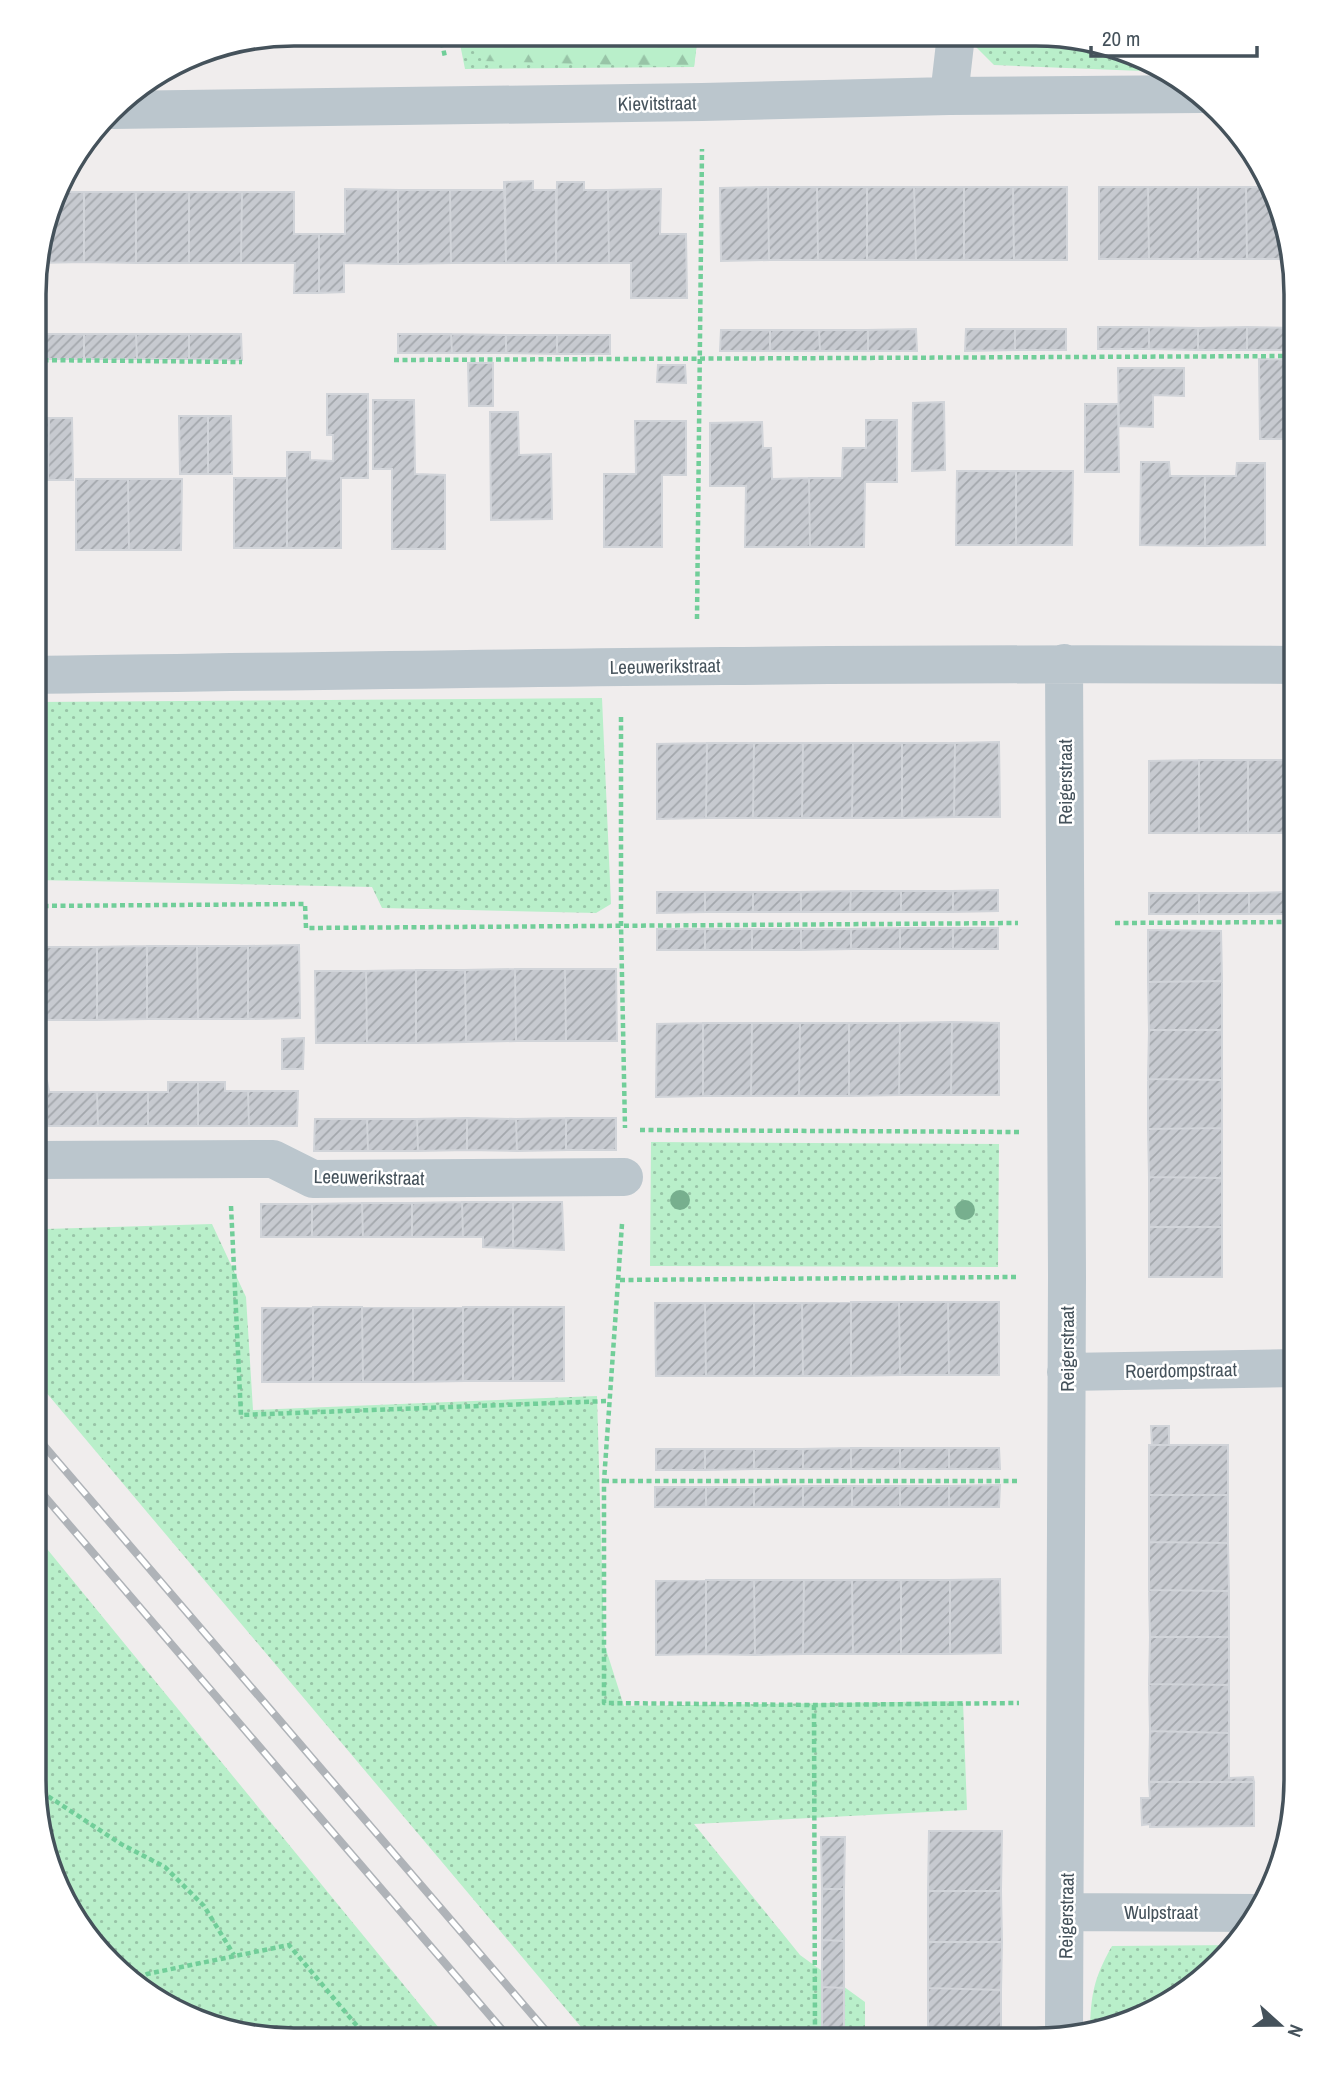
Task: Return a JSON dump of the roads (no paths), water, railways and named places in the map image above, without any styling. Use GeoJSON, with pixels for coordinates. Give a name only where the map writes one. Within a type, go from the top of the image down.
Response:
{"type":"FeatureCollection","features":[{"type":"Feature","properties":{"kind":"street"},"geometry":{"type":"LineString","coordinates":[[949,96],[955,46]]}},
{"type":"Feature","properties":{"kind":"street","name":"Kievitstraat"},"geometry":{"type":"LineString","coordinates":[[127,110],[1183,94]]}},
{"type":"Feature","properties":{"kind":"street","name":"Leeuwerikstraat"},"geometry":{"type":"LineString","coordinates":[[46,675],[1065,663],[1284,665]]}},
{"type":"Feature","properties":{"kind":"street","name":"Reigerstraat"},"geometry":{"type":"LineString","coordinates":[[1064,2026],[1067,1703],[1065,663]]}},
{"type":"Feature","properties":{"kind":"street","name":"Leeuwerikstraat"},"geometry":{"type":"LineString","coordinates":[[46,1160],[273,1159],[313,1179],[624,1177]]}},
{"type":"Feature","properties":{"kind":"street","name":"Roerdompstraat"},"geometry":{"type":"LineString","coordinates":[[1066,1372],[1283,1368]]}},
{"type":"Feature","properties":{"kind":"street","name":"Wulpstraat"},"geometry":{"type":"LineString","coordinates":[[1066,1912],[1245,1913]]}},
{"type":"Feature","properties":{"kind":"railway"},"geometry":{"type":"LineString","coordinates":[[46,1448],[544,2028]]}},
{"type":"Feature","properties":{"kind":"railway"},"geometry":{"type":"LineString","coordinates":[[46,1498],[501,2028]]}}]}
